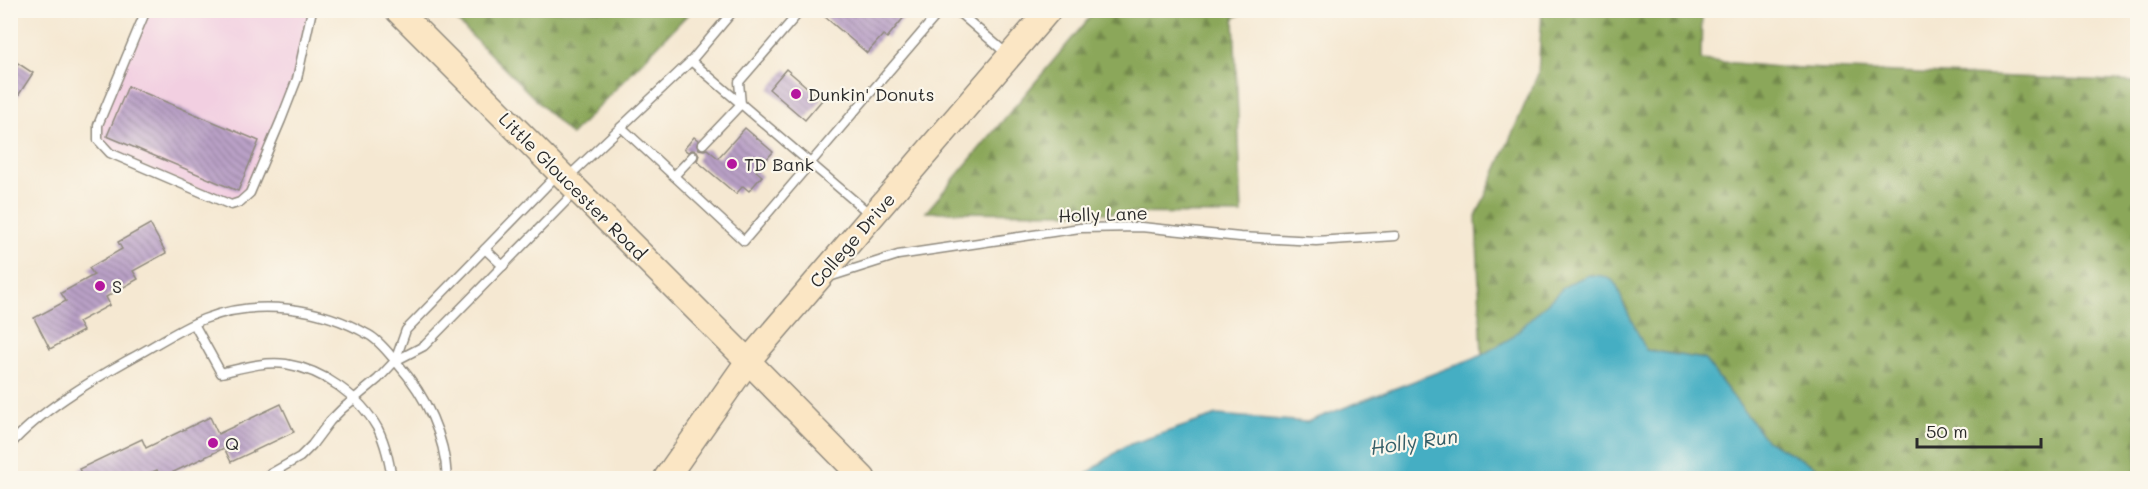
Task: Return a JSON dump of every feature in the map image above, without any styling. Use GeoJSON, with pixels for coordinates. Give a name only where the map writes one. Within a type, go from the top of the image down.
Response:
{"type":"FeatureCollection","features":[{"type":"Feature","properties":{"kind":"street","name":"Little Gloucester Road"},"geometry":{"type":"LineString","coordinates":[[397,10],[863,478]]}},
{"type":"Feature","properties":{"kind":"street","name":"College Drive"},"geometry":{"type":"LineString","coordinates":[[666,478],[748,361],[1049,10]]}},
{"type":"Feature","properties":{"kind":"lane"},"geometry":{"type":"LineString","coordinates":[[144,15],[98,125],[98,140],[110,153],[231,205],[240,202],[250,193],[282,120],[297,79],[312,10]]}},
{"type":"Feature","properties":{"kind":"lane"},"geometry":{"type":"LineString","coordinates":[[395,361],[406,330],[485,249],[568,180],[691,61],[734,10]]}},
{"type":"Feature","properties":{"kind":"lane"},"geometry":{"type":"LineString","coordinates":[[703,144],[741,104],[739,82],[796,16],[790,10]]}},
{"type":"Feature","properties":{"kind":"lane"},"geometry":{"type":"LineString","coordinates":[[621,127],[744,241],[941,10]]}},
{"type":"Feature","properties":{"kind":"lane"},"geometry":{"type":"LineString","coordinates":[[956,10],[1010,57]]}},
{"type":"Feature","properties":{"kind":"lane"},"geometry":{"type":"LineString","coordinates":[[691,61],[872,216]]}},
{"type":"Feature","properties":{"kind":"lane"},"geometry":{"type":"LineString","coordinates":[[674,176],[693,156]]}},
{"type":"Feature","properties":{"kind":"lane"},"geometry":{"type":"LineString","coordinates":[[263,478],[300,457],[312,446],[330,421],[395,361],[424,346],[503,266],[568,180]]}},
{"type":"Feature","properties":{"kind":"lane","name":"Holly Lane"},"geometry":{"type":"LineString","coordinates":[[817,281],[898,255],[1080,228],[1141,226],[1240,237],[1316,241],[1395,236]]}},
{"type":"Feature","properties":{"kind":"lane"},"geometry":{"type":"LineString","coordinates":[[485,249],[503,266]]}},
{"type":"Feature","properties":{"kind":"lane"},"geometry":{"type":"LineString","coordinates":[[10,445],[25,428],[102,375],[195,324],[229,312],[259,306],[323,314],[371,336],[415,383],[425,401],[444,452],[447,478]]}},
{"type":"Feature","properties":{"kind":"lane"},"geometry":{"type":"LineString","coordinates":[[195,324],[221,373],[260,364],[285,364],[312,371],[328,379],[354,399],[378,429],[385,446],[392,478]]}},
{"type":"Feature","properties":{"kind":"shaded area"},"geometry":{"type":"Polygon","coordinates":[[[146,10],[312,11],[297,79],[252,189],[236,204],[105,151],[98,125],[146,10]]]}},
{"type":"Feature","properties":{"kind":"green space"},"geometry":{"type":"Polygon","coordinates":[[[1096,10],[1245,11],[1234,18],[1242,214],[926,212],[1096,10]]]}},
{"type":"Feature","properties":{"kind":"green space"},"geometry":{"type":"Polygon","coordinates":[[[447,11],[691,11],[571,135],[447,11]]]}},
{"type":"Feature","properties":{"kind":"green space"},"geometry":{"type":"Polygon","coordinates":[[[1542,11],[1702,11],[1701,60],[1778,67],[2137,82],[2137,478],[1836,478],[1766,440],[1704,359],[1646,350],[1495,348],[1482,355],[1476,217],[1538,74],[1542,11]]]}},
{"type":"Feature","properties":{"kind":"water","name":"Holly Run"},"geometry":{"type":"Polygon","coordinates":[[[1589,275],[1603,276],[1612,280],[1617,286],[1646,350],[1704,359],[1766,440],[1836,478],[1081,478],[1125,446],[1217,415],[1307,422],[1482,355],[1511,338],[1564,287],[1589,275]]]}},
{"type":"Feature","properties":{"kind":"building"},"geometry":{"type":"Polygon","coordinates":[[[817,10],[910,10],[887,38],[883,35],[867,53],[817,10]]]}},
{"type":"Feature","properties":{"kind":"building"},"geometry":{"type":"Polygon","coordinates":[[[10,58],[33,73],[10,108],[10,58]]]}},
{"type":"Feature","properties":{"kind":"building","name":"Dunkin' Donuts"},"geometry":{"type":"Polygon","coordinates":[[[786,69],[822,100],[805,120],[769,89],[786,69]]]}},
{"type":"Feature","properties":{"kind":"building"},"geometry":{"type":"Polygon","coordinates":[[[128,86],[259,141],[238,191],[107,136],[128,86]]]}},
{"type":"Feature","properties":{"kind":"building","name":"TD Bank"},"geometry":{"type":"Polygon","coordinates":[[[745,128],[773,152],[756,171],[762,176],[749,191],[743,186],[736,194],[697,161],[699,155],[697,151],[688,152],[684,149],[694,137],[698,140],[699,149],[707,149],[718,158],[745,128]]]}},
{"type":"Feature","properties":{"kind":"building","name":"S"},"geometry":{"type":"Polygon","coordinates":[[[150,224],[166,253],[133,271],[138,279],[106,297],[110,305],[78,322],[83,331],[50,349],[34,318],[66,301],[61,293],[94,275],[89,268],[122,249],[118,242],[150,224]]]}},
{"type":"Feature","properties":{"kind":"building","name":"Q"},"geometry":{"type":"Polygon","coordinates":[[[281,404],[294,432],[231,462],[224,448],[161,478],[157,470],[139,478],[84,478],[79,469],[142,439],[146,448],[210,417],[218,434],[281,404]]]}},
{"type":"Feature","properties":{"kind":"place","name":"Dunkin' Donuts"},"geometry":{"type":"Point","coordinates":[796,94]}},
{"type":"Feature","properties":{"kind":"place","name":"TD Bank"},"geometry":{"type":"Point","coordinates":[732,164]}},
{"type":"Feature","properties":{"kind":"place","name":"S"},"geometry":{"type":"Point","coordinates":[100,286]}},
{"type":"Feature","properties":{"kind":"place","name":"Q"},"geometry":{"type":"Point","coordinates":[213,443]}}]}
